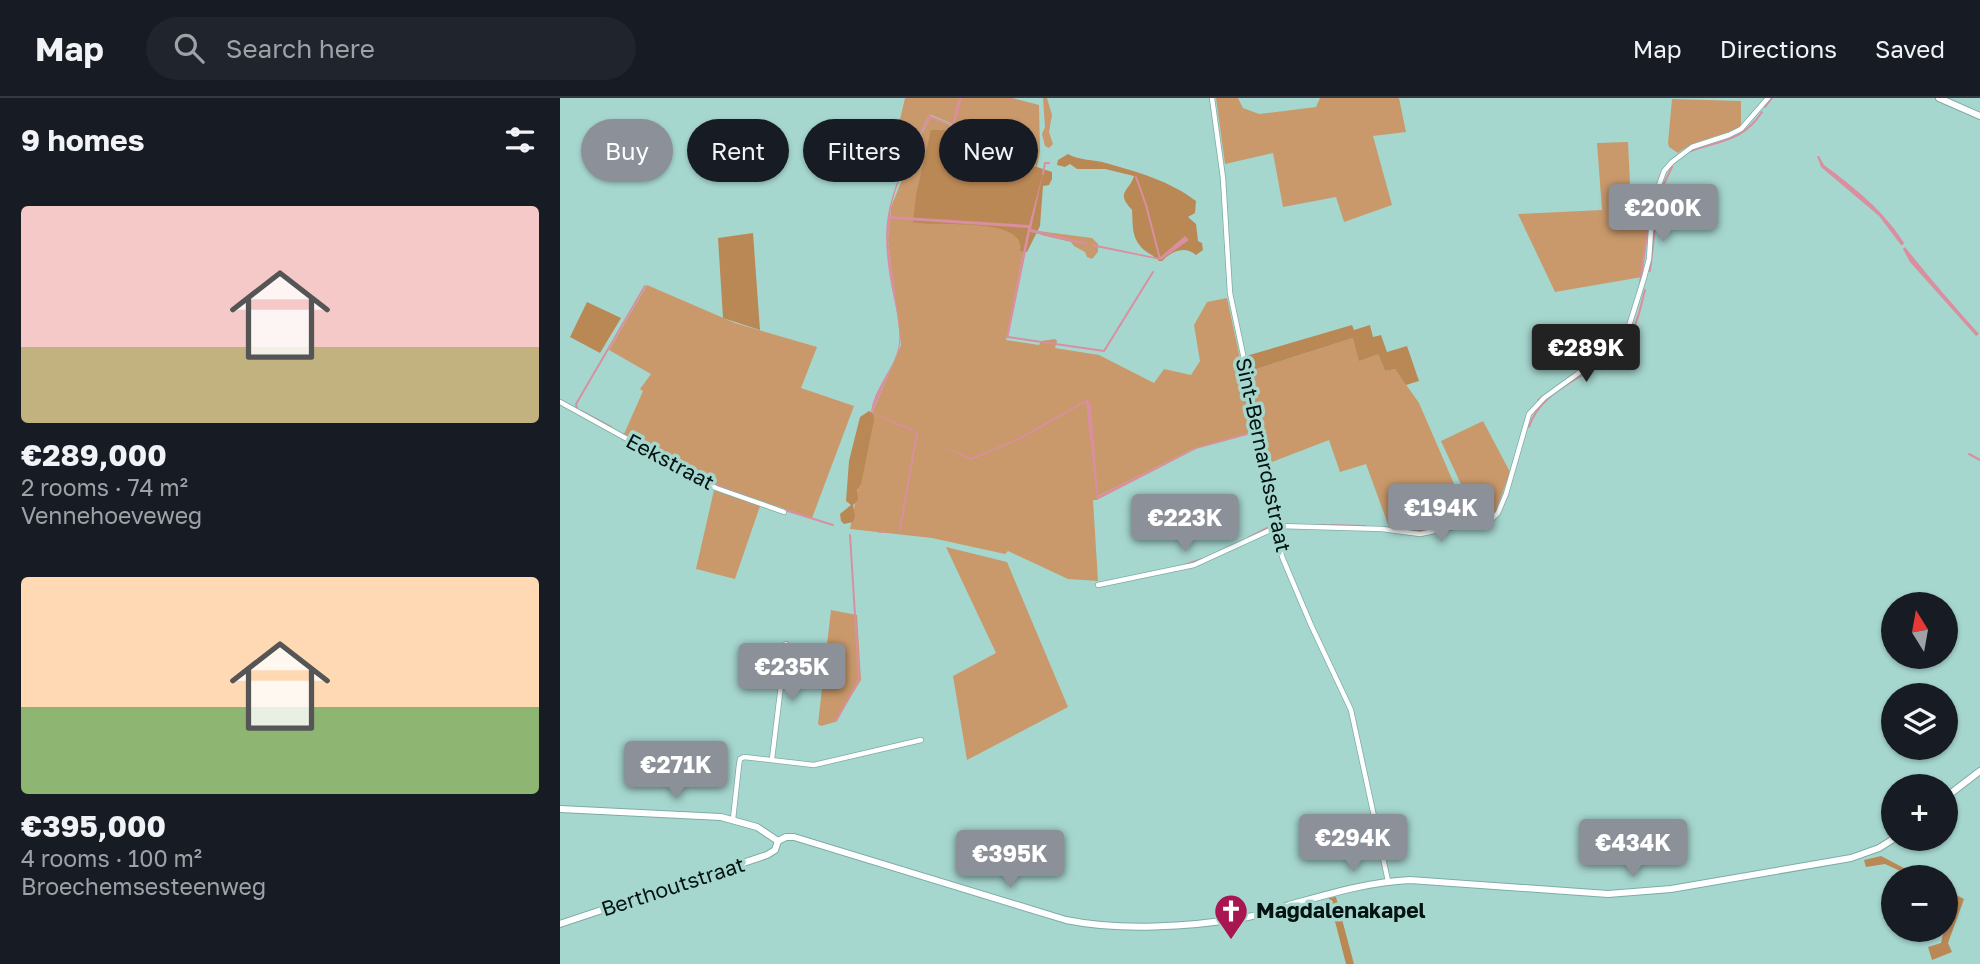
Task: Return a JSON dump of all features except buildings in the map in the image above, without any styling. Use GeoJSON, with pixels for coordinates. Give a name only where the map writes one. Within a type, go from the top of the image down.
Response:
{"type":"FeatureCollection","features":[{"type":"Feature","properties":{"kind":"street","name":"Sint-Bernardsstraat"},"geometry":{"type":"LineString","coordinates":[[1212,98],[1224,188],[1230,293],[1252,397],[1273,528],[1306,614],[1351,710],[1388,881]]}},
{"type":"Feature","properties":{"kind":"street"},"geometry":{"type":"LineString","coordinates":[[1098,585],[1194,565],[1273,528],[1286,526],[1366,529],[1420,534],[1489,522],[1498,513],[1506,494],[1529,414],[1544,398],[1616,346],[1628,329],[1649,259],[1653,202],[1664,171],[1692,147],[1741,129],[1768,98]]}},
{"type":"Feature","properties":{"kind":"street"},"geometry":{"type":"LineString","coordinates":[[1939,98],[1980,116]]}},
{"type":"Feature","properties":{"kind":"street","name":"Eekstraat"},"geometry":{"type":"LineString","coordinates":[[560,402],[716,488],[784,512]]}},
{"type":"Feature","properties":{"kind":"street"},"geometry":{"type":"LineString","coordinates":[[772,760],[786,644]]}},
{"type":"Feature","properties":{"kind":"street"},"geometry":{"type":"LineString","coordinates":[[733,819],[740,759],[750,757],[814,765],[921,740]]}},
{"type":"Feature","properties":{"kind":"street"},"geometry":{"type":"LineString","coordinates":[[1958,788],[1980,771]]}},
{"type":"Feature","properties":{"kind":"street"},"geometry":{"type":"LineString","coordinates":[[560,809],[706,815],[733,819],[757,827],[778,841],[794,837],[1066,920],[1108,927],[1244,918],[1362,885],[1388,881],[1410,880],[1593,894],[1635,893],[1851,858],[1881,847]]}},
{"type":"Feature","properties":{"kind":"street","name":"Berthoutstraat"},"geometry":{"type":"LineString","coordinates":[[560,924],[767,855],[775,850],[778,841]]}},
{"type":"Feature","properties":{"kind":"shaded area"},"geometry":{"type":"Polygon","coordinates":[[[905,98],[1012,98],[1039,105],[1038,162],[1038,119],[941,119],[931,115],[925,123],[925,119],[900,119],[905,98]]]}},
{"type":"Feature","properties":{"kind":"shaded area"},"geometry":{"type":"Polygon","coordinates":[[[959,98],[962,98],[956,119],[953,119],[959,98]]]}},
{"type":"Feature","properties":{"kind":"shaded area"},"geometry":{"type":"Polygon","coordinates":[[[1043,98],[1047,98],[1052,115],[1049,132],[1053,144],[1049,148],[1045,146],[1042,134],[1045,127],[1043,98]]]}},
{"type":"Feature","properties":{"kind":"shaded area"},"geometry":{"type":"Polygon","coordinates":[[[1216,98],[1238,98],[1243,108],[1259,114],[1316,107],[1320,98],[1399,98],[1406,132],[1373,136],[1392,205],[1344,222],[1336,197],[1283,207],[1273,153],[1225,164],[1216,98]]]}},
{"type":"Feature","properties":{"kind":"shaded area"},"geometry":{"type":"Polygon","coordinates":[[[1672,99],[1741,101],[1741,126],[1693,144],[1678,153],[1669,147],[1668,143],[1672,99]]]}},
{"type":"Feature","properties":{"kind":"shaded area"},"geometry":{"type":"Polygon","coordinates":[[[929,115],[939,121],[931,118],[925,127],[925,123],[929,115]]]}},
{"type":"Feature","properties":{"kind":"shaded area"},"geometry":{"type":"Polygon","coordinates":[[[931,117],[939,120],[939,130],[931,130],[939,138],[939,182],[982,182],[1028,228],[1006,340],[1039,345],[1041,341],[1055,339],[1055,348],[1099,355],[1154,383],[1164,369],[1191,375],[1200,361],[1194,325],[1207,302],[1227,298],[1253,432],[1193,449],[1093,500],[1098,581],[1068,579],[1008,551],[1005,554],[932,538],[850,529],[873,411],[901,345],[888,240],[891,207],[901,182],[925,182],[925,128],[931,117]]]}},
{"type":"Feature","properties":{"kind":"shaded area"},"geometry":{"type":"Polygon","coordinates":[[[931,130],[939,130],[939,182],[1038,182],[1038,167],[1052,172],[1049,185],[1043,186],[1040,226],[1027,252],[1020,251],[1018,240],[1009,232],[994,228],[913,222],[919,182],[925,182],[925,156],[931,130]]]}},
{"type":"Feature","properties":{"kind":"shaded area"},"geometry":{"type":"Polygon","coordinates":[[[1628,142],[1630,184],[1656,185],[1651,199],[1642,277],[1555,292],[1518,214],[1602,210],[1597,143],[1628,142]]]}},
{"type":"Feature","properties":{"kind":"shaded area"},"geometry":{"type":"Polygon","coordinates":[[[1068,154],[1153,178],[1196,201],[1195,213],[1188,217],[1196,224],[1198,241],[1202,243],[1203,250],[1196,255],[1179,250],[1159,261],[1141,247],[1134,234],[1132,210],[1124,196],[1134,176],[1105,169],[1077,169],[1070,164],[1065,167],[1057,165],[1058,160],[1068,154]]]}},
{"type":"Feature","properties":{"kind":"shaded area"},"geometry":{"type":"Polygon","coordinates":[[[1817,156],[1878,210],[1896,231],[1903,245],[1879,216],[1821,167],[1817,156]]]}},
{"type":"Feature","properties":{"kind":"shaded area"},"geometry":{"type":"Polygon","coordinates":[[[1043,173],[1031,229],[1088,243],[1087,245],[1030,232],[1008,339],[1006,337],[1028,228],[890,219],[888,240],[901,338],[899,350],[872,413],[910,428],[918,434],[871,413],[899,343],[886,235],[893,194],[899,182],[890,216],[1029,225],[1043,173]]]}},
{"type":"Feature","properties":{"kind":"shaded area"},"geometry":{"type":"Polygon","coordinates":[[[1038,231],[1092,238],[1098,244],[1098,252],[1092,259],[1071,242],[1041,235],[1038,231]]]}},
{"type":"Feature","properties":{"kind":"shaded area"},"geometry":{"type":"Polygon","coordinates":[[[753,233],[760,330],[723,318],[718,238],[753,233]]]}},
{"type":"Feature","properties":{"kind":"shaded area"},"geometry":{"type":"Polygon","coordinates":[[[1185,236],[1189,240],[1161,260],[1091,246],[1092,244],[1159,258],[1185,236]]]}},
{"type":"Feature","properties":{"kind":"shaded area"},"geometry":{"type":"Polygon","coordinates":[[[1905,247],[1979,334],[1976,336],[1910,262],[1903,249],[1905,247]]]}},
{"type":"Feature","properties":{"kind":"shaded area"},"geometry":{"type":"Polygon","coordinates":[[[647,285],[735,323],[817,347],[801,388],[854,406],[812,518],[717,486],[624,434],[643,391],[640,389],[651,374],[609,350],[647,285]]]}},
{"type":"Feature","properties":{"kind":"shaded area"},"geometry":{"type":"Polygon","coordinates":[[[587,302],[621,318],[600,353],[570,337],[587,302]]]}},
{"type":"Feature","properties":{"kind":"shaded area"},"geometry":{"type":"Polygon","coordinates":[[[1352,325],[1354,330],[1370,325],[1373,337],[1381,335],[1387,352],[1407,346],[1419,381],[1406,385],[1395,369],[1385,371],[1378,354],[1359,361],[1353,338],[1250,371],[1246,356],[1352,325]]]}},
{"type":"Feature","properties":{"kind":"shaded area"},"geometry":{"type":"Polygon","coordinates":[[[1353,338],[1378,354],[1385,371],[1395,369],[1419,403],[1471,523],[1426,532],[1389,527],[1366,464],[1340,472],[1329,440],[1264,465],[1250,371],[1353,338]]]}},
{"type":"Feature","properties":{"kind":"shaded area"},"geometry":{"type":"Polygon","coordinates":[[[1088,399],[1091,406],[1098,496],[1195,448],[1252,432],[1254,438],[1251,434],[1196,449],[1097,500],[1086,402],[1021,439],[971,460],[936,444],[971,458],[1015,440],[1088,399]]]}},
{"type":"Feature","properties":{"kind":"shaded area"},"geometry":{"type":"Polygon","coordinates":[[[869,411],[873,413],[874,420],[861,484],[857,490],[858,500],[853,505],[855,516],[853,522],[844,524],[840,514],[851,505],[846,501],[849,461],[860,417],[869,411]]]}},
{"type":"Feature","properties":{"kind":"shaded area"},"geometry":{"type":"Polygon","coordinates":[[[1483,421],[1510,472],[1496,511],[1482,521],[1477,519],[1441,441],[1483,421]]]}},
{"type":"Feature","properties":{"kind":"shaded area"},"geometry":{"type":"Polygon","coordinates":[[[714,490],[760,506],[735,579],[696,569],[714,490]]]}},
{"type":"Feature","properties":{"kind":"shaded area"},"geometry":{"type":"Polygon","coordinates":[[[946,547],[1007,562],[1068,707],[967,760],[953,676],[996,653],[946,547]]]}},
{"type":"Feature","properties":{"kind":"shaded area"},"geometry":{"type":"Polygon","coordinates":[[[831,610],[857,615],[861,680],[835,722],[821,726],[818,724],[831,610]]]}},
{"type":"Feature","properties":{"kind":"shaded area"},"geometry":{"type":"Polygon","coordinates":[[[1881,856],[1898,865],[1866,867],[1864,860],[1881,856]]]}},
{"type":"Feature","properties":{"kind":"shaded area"},"geometry":{"type":"Polygon","coordinates":[[[1958,896],[1964,899],[1958,916],[1958,896]]]}},
{"type":"Feature","properties":{"kind":"shaded area"},"geometry":{"type":"Polygon","coordinates":[[[1336,897],[1354,964],[1346,964],[1329,898],[1336,897]]]}},
{"type":"Feature","properties":{"kind":"shaded area"},"geometry":{"type":"Polygon","coordinates":[[[1948,942],[1952,952],[1932,960],[1928,947],[1948,942]]]}},
{"type":"Feature","properties":{"kind":"waterway"},"geometry":{"type":"LineString","coordinates":[[1765,107],[1772,98]]}},
{"type":"Feature","properties":{"kind":"waterway"},"geometry":{"type":"LineString","coordinates":[[1691,151],[1739,134],[1755,122],[1762,112]]}},
{"type":"Feature","properties":{"kind":"waterway"},"geometry":{"type":"LineString","coordinates":[[1043,174],[1045,163],[1049,163]]}},
{"type":"Feature","properties":{"kind":"waterway"},"geometry":{"type":"LineString","coordinates":[[1650,271],[1659,194],[1672,167]]}},
{"type":"Feature","properties":{"kind":"waterway"},"geometry":{"type":"LineString","coordinates":[[1136,177],[1160,259]]}},
{"type":"Feature","properties":{"kind":"waterway"},"geometry":{"type":"LineString","coordinates":[[1640,283],[1650,216]]}},
{"type":"Feature","properties":{"kind":"waterway"},"geometry":{"type":"LineString","coordinates":[[1008,337],[1104,351],[1153,272]]}},
{"type":"Feature","properties":{"kind":"waterway"},"geometry":{"type":"LineString","coordinates":[[577,409],[576,404],[645,286]]}},
{"type":"Feature","properties":{"kind":"waterway"},"geometry":{"type":"LineString","coordinates":[[1529,427],[1536,412],[1547,399],[1618,350],[1635,326],[1645,290]]}},
{"type":"Feature","properties":{"kind":"waterway"},"geometry":{"type":"LineString","coordinates":[[1604,352],[1618,339]]}},
{"type":"Feature","properties":{"kind":"waterway"},"geometry":{"type":"LineString","coordinates":[[1538,400],[1543,396]]}},
{"type":"Feature","properties":{"kind":"waterway"},"geometry":{"type":"LineString","coordinates":[[581,411],[611,427]]}},
{"type":"Feature","properties":{"kind":"waterway"},"geometry":{"type":"LineString","coordinates":[[900,530],[917,433]]}},
{"type":"Feature","properties":{"kind":"waterway"},"geometry":{"type":"LineString","coordinates":[[624,434],[716,485],[751,498]]}},
{"type":"Feature","properties":{"kind":"waterway"},"geometry":{"type":"LineString","coordinates":[[1969,454],[1980,460]]}},
{"type":"Feature","properties":{"kind":"waterway"},"geometry":{"type":"LineString","coordinates":[[785,510],[833,525]]}},
{"type":"Feature","properties":{"kind":"waterway"},"geometry":{"type":"LineString","coordinates":[[1310,525],[1326,525]]}},
{"type":"Feature","properties":{"kind":"waterway"},"geometry":{"type":"LineString","coordinates":[[1330,525],[1365,526]]}},
{"type":"Feature","properties":{"kind":"waterway"},"geometry":{"type":"LineString","coordinates":[[1248,538],[1269,527]]}},
{"type":"Feature","properties":{"kind":"waterway"},"geometry":{"type":"LineString","coordinates":[[1388,528],[1418,531]]}},
{"type":"Feature","properties":{"kind":"waterway"},"geometry":{"type":"LineString","coordinates":[[879,532],[884,532]]}},
{"type":"Feature","properties":{"kind":"waterway"},"geometry":{"type":"LineString","coordinates":[[836,721],[859,680],[850,535]]}},
{"type":"Feature","properties":{"kind":"waterway"},"geometry":{"type":"LineString","coordinates":[[1184,565],[1202,559]]}},
{"type":"Feature","properties":{"kind":"place","name":"Magdalenakapel"},"geometry":{"type":"Point","coordinates":[1231,941]}}]}
